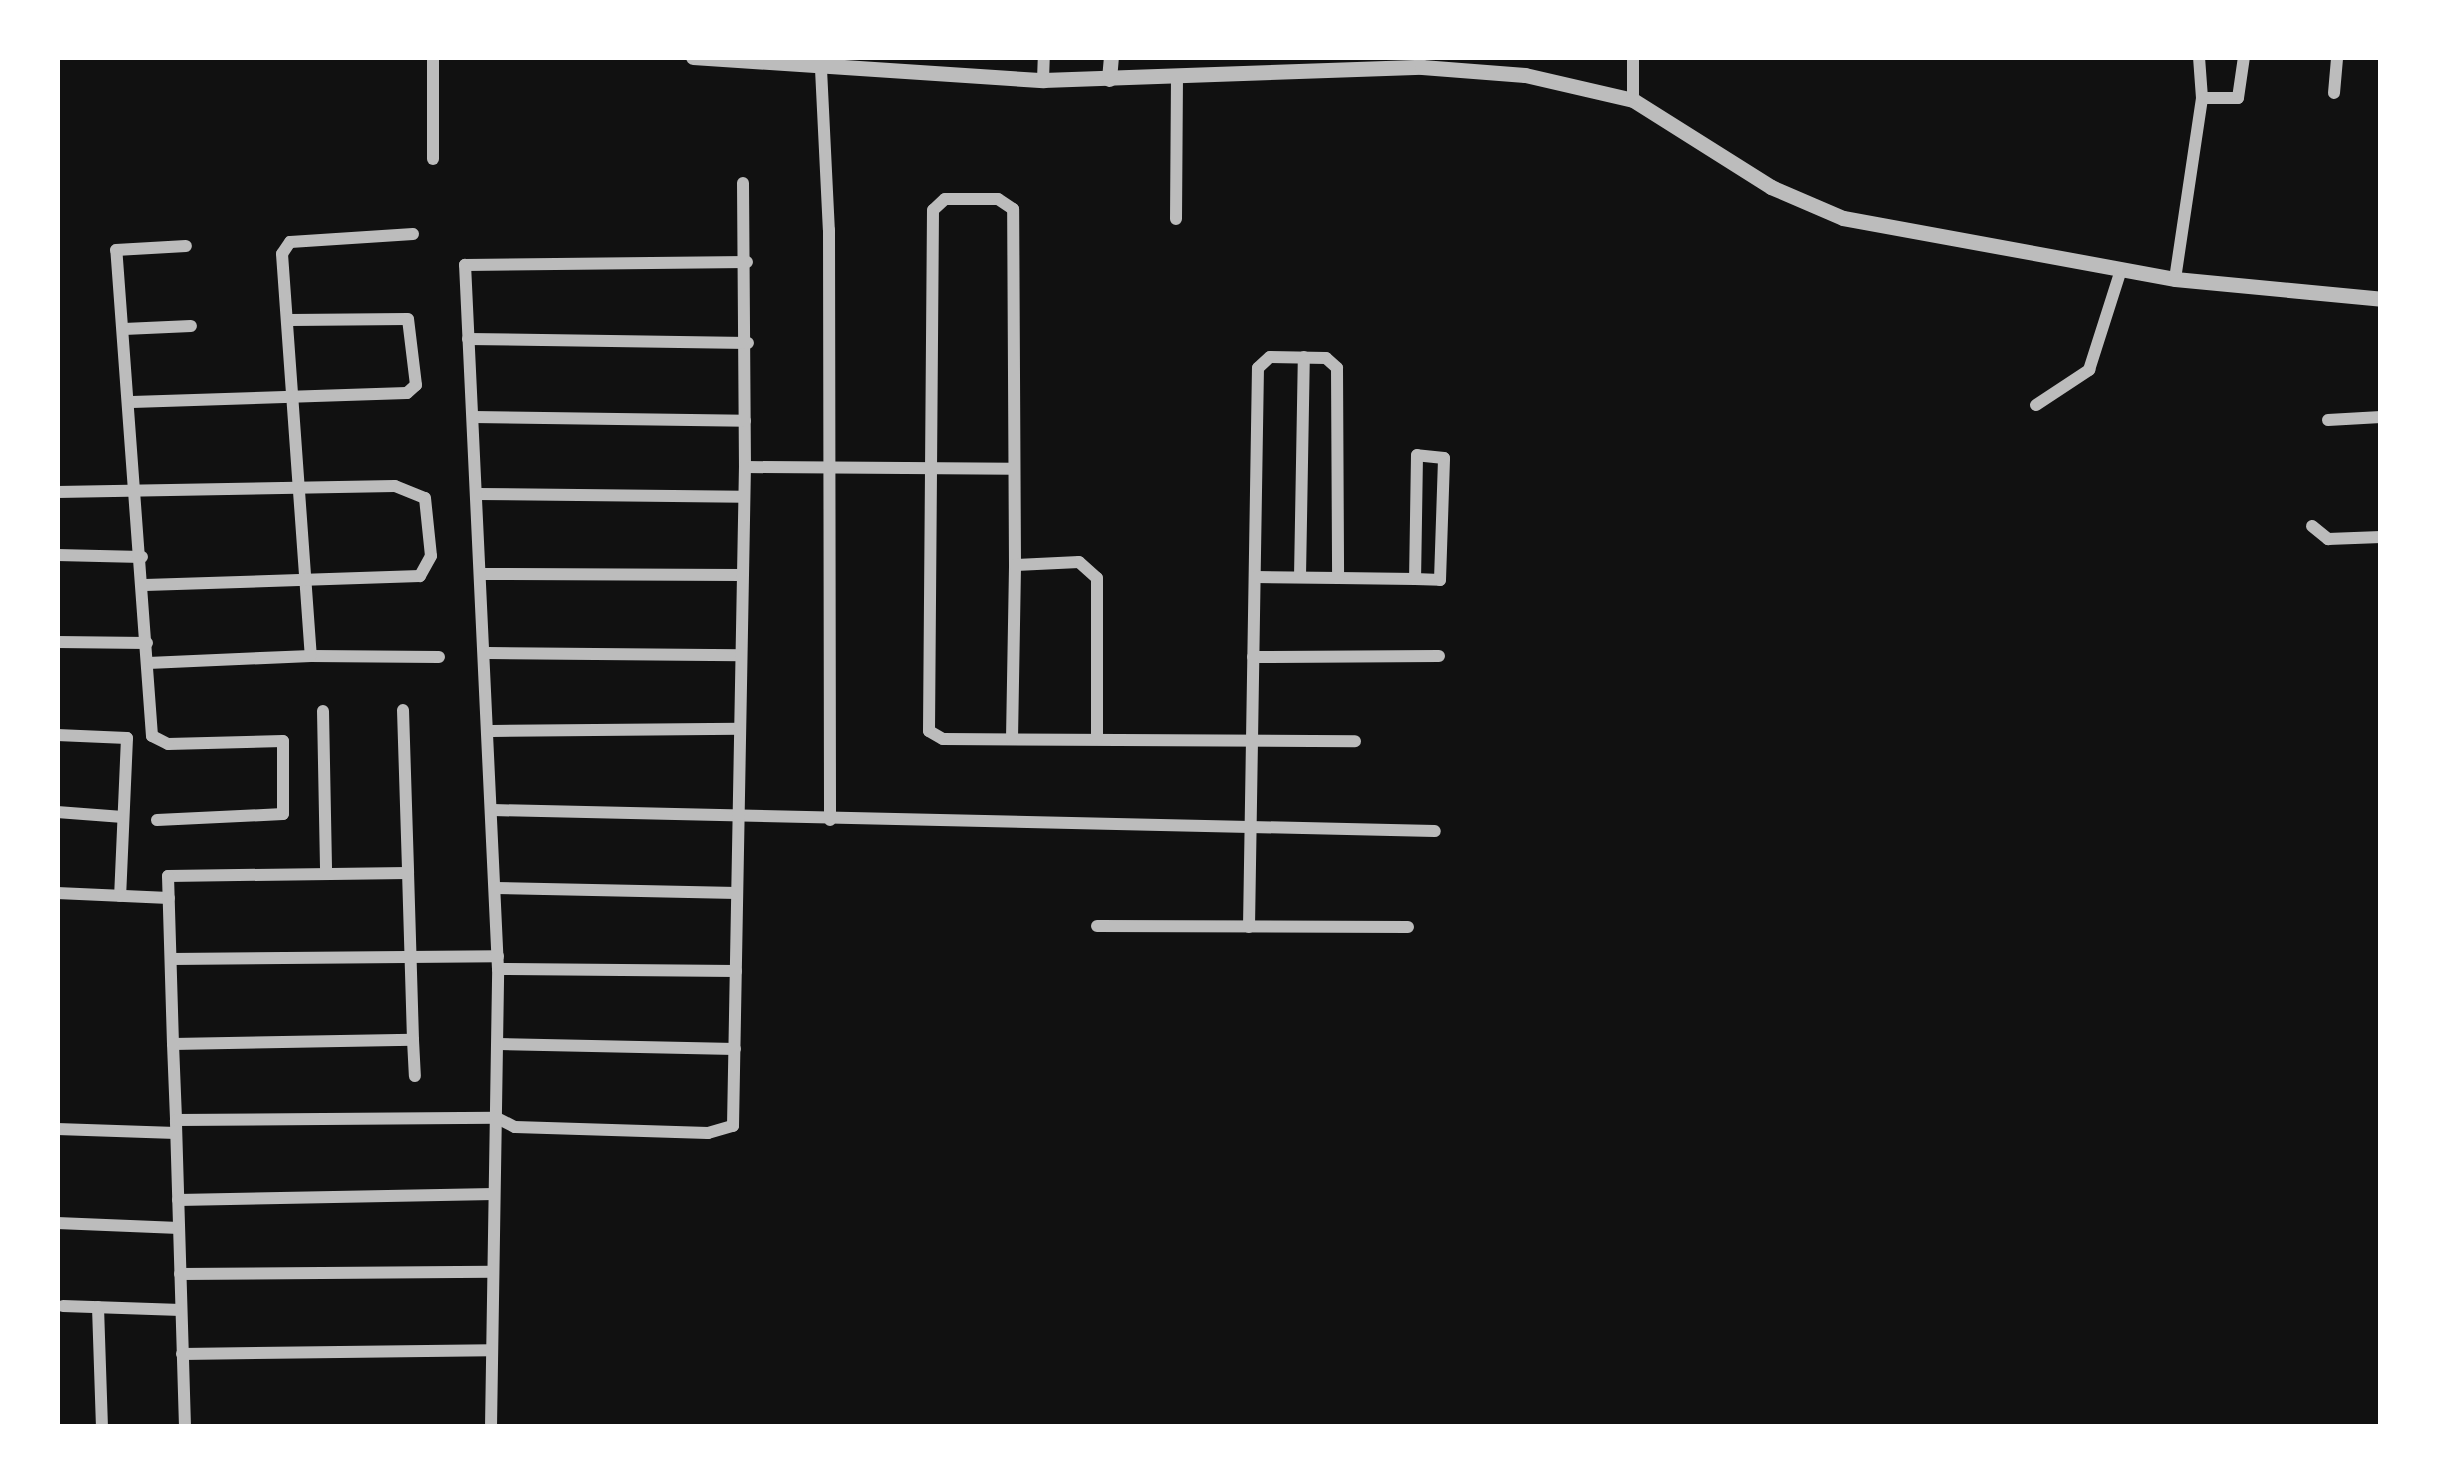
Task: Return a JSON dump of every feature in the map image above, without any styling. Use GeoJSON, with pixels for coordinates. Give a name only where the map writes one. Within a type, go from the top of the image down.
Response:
{"type":"FeatureCollection","features":[{"type":"Feature","properties":{"kind":"street"},"geometry":{"type":"LineString","coordinates":[[433,159],[434,57]]}},
{"type":"Feature","properties":{"kind":"street"},"geometry":{"type":"LineString","coordinates":[[693,57],[821,69],[927,66],[1043,80],[1422,67],[1525,75],[1633,100],[1772,187],[1843,218],[2175,280],[2381,299]]}},
{"type":"Feature","properties":{"kind":"street"},"geometry":{"type":"LineString","coordinates":[[1043,80],[1044,57]]}},
{"type":"Feature","properties":{"kind":"street"},"geometry":{"type":"LineString","coordinates":[[1109,80],[1111,57]]}},
{"type":"Feature","properties":{"kind":"street"},"geometry":{"type":"LineString","coordinates":[[1633,100],[1634,57]]}},
{"type":"Feature","properties":{"kind":"street"},"geometry":{"type":"LineString","coordinates":[[2175,280],[2202,98],[2199,57]]}},
{"type":"Feature","properties":{"kind":"street"},"geometry":{"type":"LineString","coordinates":[[2202,98],[2237,98],[2244,57]]}},
{"type":"Feature","properties":{"kind":"street"},"geometry":{"type":"LineString","coordinates":[[2334,93],[2336,57]]}},
{"type":"Feature","properties":{"kind":"street"},"geometry":{"type":"LineString","coordinates":[[821,69],[831,470],[830,820]]}},
{"type":"Feature","properties":{"kind":"street"},"geometry":{"type":"LineString","coordinates":[[1176,219],[1177,78]]}},
{"type":"Feature","properties":{"kind":"street"},"geometry":{"type":"LineString","coordinates":[[57,1129],[497,1118],[515,1127],[720,1132],[735,1119],[748,343],[742,183]]}},
{"type":"Feature","properties":{"kind":"street"},"geometry":{"type":"LineString","coordinates":[[1012,739],[1015,217],[998,199],[945,199],[933,210],[929,730],[937,738],[1012,739],[1355,741]]}},
{"type":"Feature","properties":{"kind":"street"},"geometry":{"type":"LineString","coordinates":[[311,656],[285,244],[412,234]]}},
{"type":"Feature","properties":{"kind":"street"},"geometry":{"type":"LineString","coordinates":[[157,820],[283,814],[283,741],[157,741],[116,250],[186,246]]}},
{"type":"Feature","properties":{"kind":"street"},"geometry":{"type":"LineString","coordinates":[[491,1427],[498,962],[492,731],[468,339],[468,262],[747,262]]}},
{"type":"Feature","properties":{"kind":"street"},"geometry":{"type":"LineString","coordinates":[[2036,405],[2089,370],[2121,270]]}},
{"type":"Feature","properties":{"kind":"street"},"geometry":{"type":"LineString","coordinates":[[132,402],[406,393],[418,379],[418,354],[403,316],[290,320]]}},
{"type":"Feature","properties":{"kind":"street"},"geometry":{"type":"LineString","coordinates":[[124,329],[191,326]]}},
{"type":"Feature","properties":{"kind":"street"},"geometry":{"type":"LineString","coordinates":[[468,339],[748,343]]}},
{"type":"Feature","properties":{"kind":"street"},"geometry":{"type":"LineString","coordinates":[[1300,577],[1304,357]]}},
{"type":"Feature","properties":{"kind":"street"},"geometry":{"type":"LineString","coordinates":[[1249,927],[1259,364],[1326,358],[1336,368],[1338,578]]}},
{"type":"Feature","properties":{"kind":"street"},"geometry":{"type":"LineString","coordinates":[[473,417],[745,421]]}},
{"type":"Feature","properties":{"kind":"street"},"geometry":{"type":"LineString","coordinates":[[2328,420],[2381,417]]}},
{"type":"Feature","properties":{"kind":"street"},"geometry":{"type":"LineString","coordinates":[[1255,577],[1440,580],[1444,458],[1417,455],[1415,579]]}},
{"type":"Feature","properties":{"kind":"street"},"geometry":{"type":"LineString","coordinates":[[745,467],[1013,469]]}},
{"type":"Feature","properties":{"kind":"street"},"geometry":{"type":"LineString","coordinates":[[57,492],[412,488],[424,498],[430,534],[424,575],[145,585]]}},
{"type":"Feature","properties":{"kind":"street"},"geometry":{"type":"LineString","coordinates":[[478,494],[743,497]]}},
{"type":"Feature","properties":{"kind":"street"},"geometry":{"type":"LineString","coordinates":[[2312,526],[2328,539],[2381,537]]}},
{"type":"Feature","properties":{"kind":"street"},"geometry":{"type":"LineString","coordinates":[[57,555],[142,557]]}},
{"type":"Feature","properties":{"kind":"street"},"geometry":{"type":"LineString","coordinates":[[1015,565],[1094,569],[1097,739]]}},
{"type":"Feature","properties":{"kind":"street"},"geometry":{"type":"LineString","coordinates":[[483,574],[742,575]]}},
{"type":"Feature","properties":{"kind":"street"},"geometry":{"type":"LineString","coordinates":[[57,642],[147,643]]}},
{"type":"Feature","properties":{"kind":"street"},"geometry":{"type":"LineString","coordinates":[[488,652],[741,655]]}},
{"type":"Feature","properties":{"kind":"street"},"geometry":{"type":"LineString","coordinates":[[148,663],[311,656],[439,657]]}},
{"type":"Feature","properties":{"kind":"street"},"geometry":{"type":"LineString","coordinates":[[1253,657],[1438,656]]}},
{"type":"Feature","properties":{"kind":"street"},"geometry":{"type":"LineString","coordinates":[[404,710],[415,1076]]}},
{"type":"Feature","properties":{"kind":"street"},"geometry":{"type":"LineString","coordinates":[[323,711],[326,874]]}},
{"type":"Feature","properties":{"kind":"street"},"geometry":{"type":"LineString","coordinates":[[492,731],[740,729]]}},
{"type":"Feature","properties":{"kind":"street"},"geometry":{"type":"LineString","coordinates":[[57,735],[127,738],[120,896]]}},
{"type":"Feature","properties":{"kind":"street"},"geometry":{"type":"LineString","coordinates":[[494,810],[1435,831]]}},
{"type":"Feature","properties":{"kind":"street"},"geometry":{"type":"LineString","coordinates":[[57,812],[123,817]]}},
{"type":"Feature","properties":{"kind":"street"},"geometry":{"type":"LineString","coordinates":[[185,1427],[168,876],[408,873]]}},
{"type":"Feature","properties":{"kind":"street"},"geometry":{"type":"LineString","coordinates":[[495,889],[737,893]]}},
{"type":"Feature","properties":{"kind":"street"},"geometry":{"type":"LineString","coordinates":[[57,893],[169,898]]}},
{"type":"Feature","properties":{"kind":"street"},"geometry":{"type":"LineString","coordinates":[[1097,926],[1408,928]]}},
{"type":"Feature","properties":{"kind":"street"},"geometry":{"type":"LineString","coordinates":[[171,959],[411,957],[736,971]]}},
{"type":"Feature","properties":{"kind":"street"},"geometry":{"type":"LineString","coordinates":[[173,1044],[413,1040]]}},
{"type":"Feature","properties":{"kind":"street"},"geometry":{"type":"LineString","coordinates":[[499,1044],[735,1049]]}},
{"type":"Feature","properties":{"kind":"street"},"geometry":{"type":"LineString","coordinates":[[178,1200],[494,1194]]}},
{"type":"Feature","properties":{"kind":"street"},"geometry":{"type":"LineString","coordinates":[[57,1223],[178,1228]]}},
{"type":"Feature","properties":{"kind":"street"},"geometry":{"type":"LineString","coordinates":[[180,1274],[492,1272]]}},
{"type":"Feature","properties":{"kind":"street"},"geometry":{"type":"LineString","coordinates":[[63,1306],[181,1310]]}},
{"type":"Feature","properties":{"kind":"street"},"geometry":{"type":"LineString","coordinates":[[98,1307],[102,1427]]}},
{"type":"Feature","properties":{"kind":"street"},"geometry":{"type":"LineString","coordinates":[[182,1354],[491,1350]]}}]}
